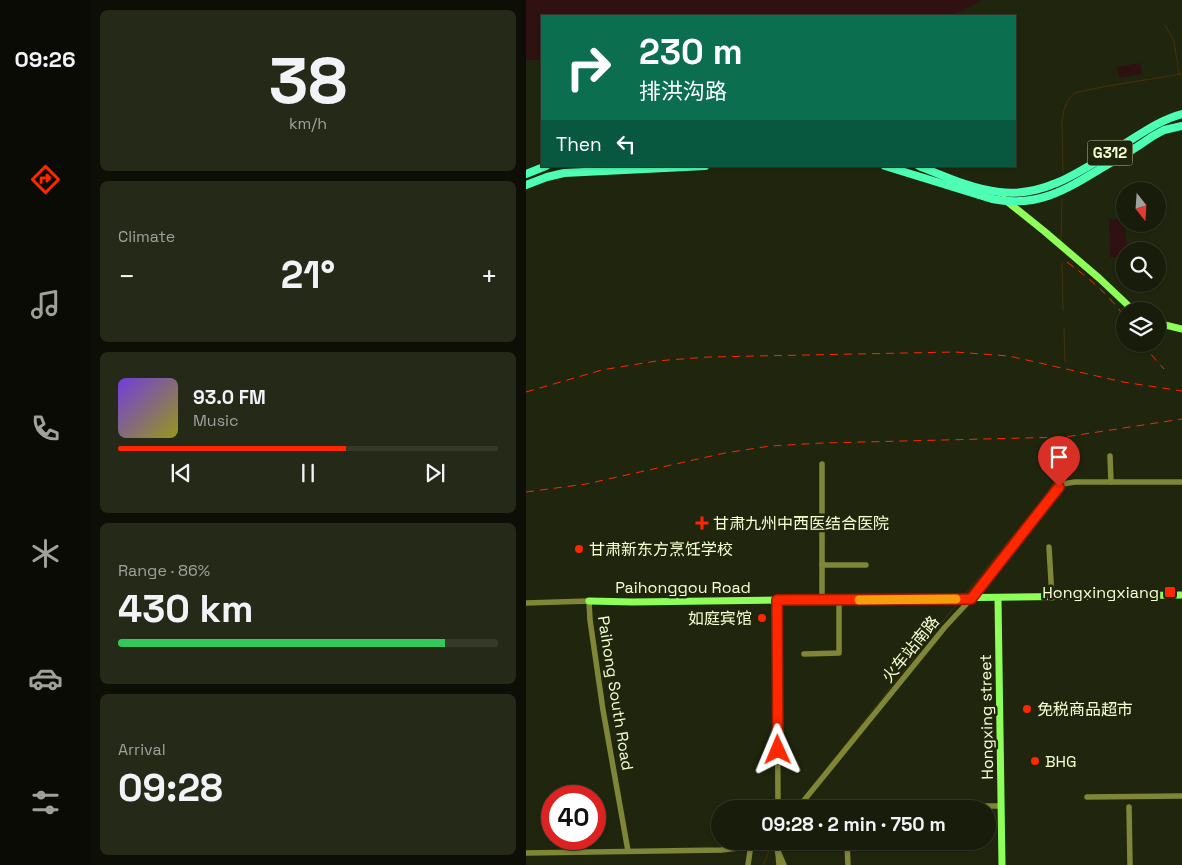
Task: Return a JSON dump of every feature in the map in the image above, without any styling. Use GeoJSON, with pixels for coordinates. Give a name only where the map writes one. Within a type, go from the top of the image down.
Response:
{"type":"FeatureCollection","features":[{"type":"Feature","properties":{"kind":"highway","name":"G312"},"geometry":{"type":"LineString","coordinates":[[922,167],[984,189],[998,192],[1030,190],[1055,184],[1073,176],[1159,122],[1182,114]]}},
{"type":"Feature","properties":{"kind":"highway","name":"G312"},"geometry":{"type":"LineString","coordinates":[[888,167],[1006,202],[1039,199],[1067,189],[1164,130],[1182,126]]}},
{"type":"Feature","properties":{"kind":"highway"},"geometry":{"type":"LineString","coordinates":[[526,174],[544,167]]}},
{"type":"Feature","properties":{"kind":"highway"},"geometry":{"type":"LineString","coordinates":[[526,185],[546,177],[564,173],[686,167]]}},
{"type":"Feature","properties":{"kind":"main road"},"geometry":{"type":"LineString","coordinates":[[998,192],[1006,202],[1044,231],[1124,302]]}},
{"type":"Feature","properties":{"kind":"main road"},"geometry":{"type":"LineString","coordinates":[[1166,325],[1182,329]]}},
{"type":"Feature","properties":{"kind":"main road","name":"Paihonggou Road"},"geometry":{"type":"LineString","coordinates":[[589,601],[998,599],[1182,595]]}},
{"type":"Feature","properties":{"kind":"main road","name":"Hongxing street"},"geometry":{"type":"LineString","coordinates":[[998,599],[1002,865]]}},
{"type":"Feature","properties":{"kind":"street"},"geometry":{"type":"LineString","coordinates":[[1110,456],[1111,482]]}},
{"type":"Feature","properties":{"kind":"street"},"geometry":{"type":"LineString","coordinates":[[822,464],[822,600]]}},
{"type":"Feature","properties":{"kind":"street","name":"火车站南路"},"geometry":{"type":"LineString","coordinates":[[804,800],[1059,487],[1067,483],[1182,482]]}},
{"type":"Feature","properties":{"kind":"street"},"geometry":{"type":"LineString","coordinates":[[1049,547],[1052,598]]}},
{"type":"Feature","properties":{"kind":"street"},"geometry":{"type":"LineString","coordinates":[[822,565],[866,565]]}},
{"type":"Feature","properties":{"kind":"street"},"geometry":{"type":"LineString","coordinates":[[777,600],[778,800]]}},
{"type":"Feature","properties":{"kind":"street"},"geometry":{"type":"LineString","coordinates":[[804,654],[840,653],[839,600]]}},
{"type":"Feature","properties":{"kind":"street","name":"Paihong South Road"},"geometry":{"type":"LineString","coordinates":[[526,603],[589,601],[603,710],[628,851]]}},
{"type":"Feature","properties":{"kind":"street"},"geometry":{"type":"LineString","coordinates":[[1087,797],[1182,796]]}},
{"type":"Feature","properties":{"kind":"street"},"geometry":{"type":"LineString","coordinates":[[996,806],[1001,806]]}},
{"type":"Feature","properties":{"kind":"street"},"geometry":{"type":"LineString","coordinates":[[1129,807],[1130,865]]}},
{"type":"Feature","properties":{"kind":"street"},"geometry":{"type":"LineString","coordinates":[[526,853],[711,849]]}},
{"type":"Feature","properties":{"kind":"street"},"geometry":{"type":"LineString","coordinates":[[748,865],[750,850]]}},
{"type":"Feature","properties":{"kind":"street"},"geometry":{"type":"LineString","coordinates":[[776,850],[778,865]]}},
{"type":"Feature","properties":{"kind":"street"},"geometry":{"type":"LineString","coordinates":[[778,850],[784,865]]}},
{"type":"Feature","properties":{"kind":"street"},"geometry":{"type":"LineString","coordinates":[[847,850],[848,865]]}},
{"type":"Feature","properties":{"kind":"shaded area"},"geometry":{"type":"Polygon","coordinates":[[[526,0],[983,0],[953,15],[541,15],[541,60],[526,60],[526,0]]]}},
{"type":"Feature","properties":{"kind":"shaded area"},"geometry":{"type":"Polygon","coordinates":[[[1140,63],[1142,74],[1119,78],[1117,67],[1140,63]]]}},
{"type":"Feature","properties":{"kind":"shaded area"},"geometry":{"type":"Polygon","coordinates":[[[1109,219],[1116,219],[1116,232],[1126,232],[1126,242],[1116,242],[1116,257],[1110,257],[1109,219]]]}},
{"type":"Feature","properties":{"kind":"waterway"},"geometry":{"type":"LineString","coordinates":[[1165,25],[1174,41],[1179,74]]}},
{"type":"Feature","properties":{"kind":"waterway"},"geometry":{"type":"LineString","coordinates":[[1063,172],[1062,121],[1068,100],[1074,93],[1182,74]]}},
{"type":"Feature","properties":{"kind":"waterway"},"geometry":{"type":"LineString","coordinates":[[1061,240],[1062,199]]}},
{"type":"Feature","properties":{"kind":"waterway"},"geometry":{"type":"LineString","coordinates":[[1062,263],[1063,310]]}},
{"type":"Feature","properties":{"kind":"waterway"},"geometry":{"type":"LineString","coordinates":[[1064,328],[1065,362]]}},
{"type":"Feature","properties":{"kind":"waterway"},"geometry":{"type":"LineString","coordinates":[[965,594],[1047,494],[1061,471],[1067,456],[1067,442]]}},
{"type":"Feature","properties":{"kind":"waterway"},"geometry":{"type":"LineString","coordinates":[[830,764],[959,601]]}},
{"type":"Feature","properties":{"kind":"waterway"},"geometry":{"type":"LineString","coordinates":[[763,865],[769,850]]}},
{"type":"Feature","properties":{"kind":"railway"},"geometry":{"type":"LineString","coordinates":[[1067,262],[1098,287],[1116,306]]}},
{"type":"Feature","properties":{"kind":"railway"},"geometry":{"type":"LineString","coordinates":[[526,392],[602,370],[656,361],[708,357],[955,352],[1009,356],[1123,382],[1182,391]]}},
{"type":"Feature","properties":{"kind":"railway"},"geometry":{"type":"LineString","coordinates":[[1149,352],[1164,369]]}},
{"type":"Feature","properties":{"kind":"railway"},"geometry":{"type":"LineString","coordinates":[[526,492],[586,484],[725,453],[770,446],[1065,437],[1182,419]]}},
{"type":"Feature","properties":{"kind":"slow traffic"},"geometry":{"type":"LineString","coordinates":[[859,600],[956,599]]}},
{"type":"Feature","properties":{"kind":"place","name":"甘肃九州中西医结合医院"},"geometry":{"type":"Point","coordinates":[702,523]}},
{"type":"Feature","properties":{"kind":"place","name":"甘肃新东方烹饪学校"},"geometry":{"type":"Point","coordinates":[579,549]}},
{"type":"Feature","properties":{"kind":"place","name":"Hongxingxiang"},"geometry":{"type":"Point","coordinates":[1170,592]}},
{"type":"Feature","properties":{"kind":"place","name":"如庭宾馆"},"geometry":{"type":"Point","coordinates":[762,618]}},
{"type":"Feature","properties":{"kind":"place","name":"免税商品超市"},"geometry":{"type":"Point","coordinates":[1027,709]}},
{"type":"Feature","properties":{"kind":"place","name":"BHG"},"geometry":{"type":"Point","coordinates":[1035,761]}},
{"type":"Feature","properties":{"kind":"route"},"geometry":{"type":"LineString","coordinates":[[778,750],[777,600],[971,599],[1059,487]]}}]}
